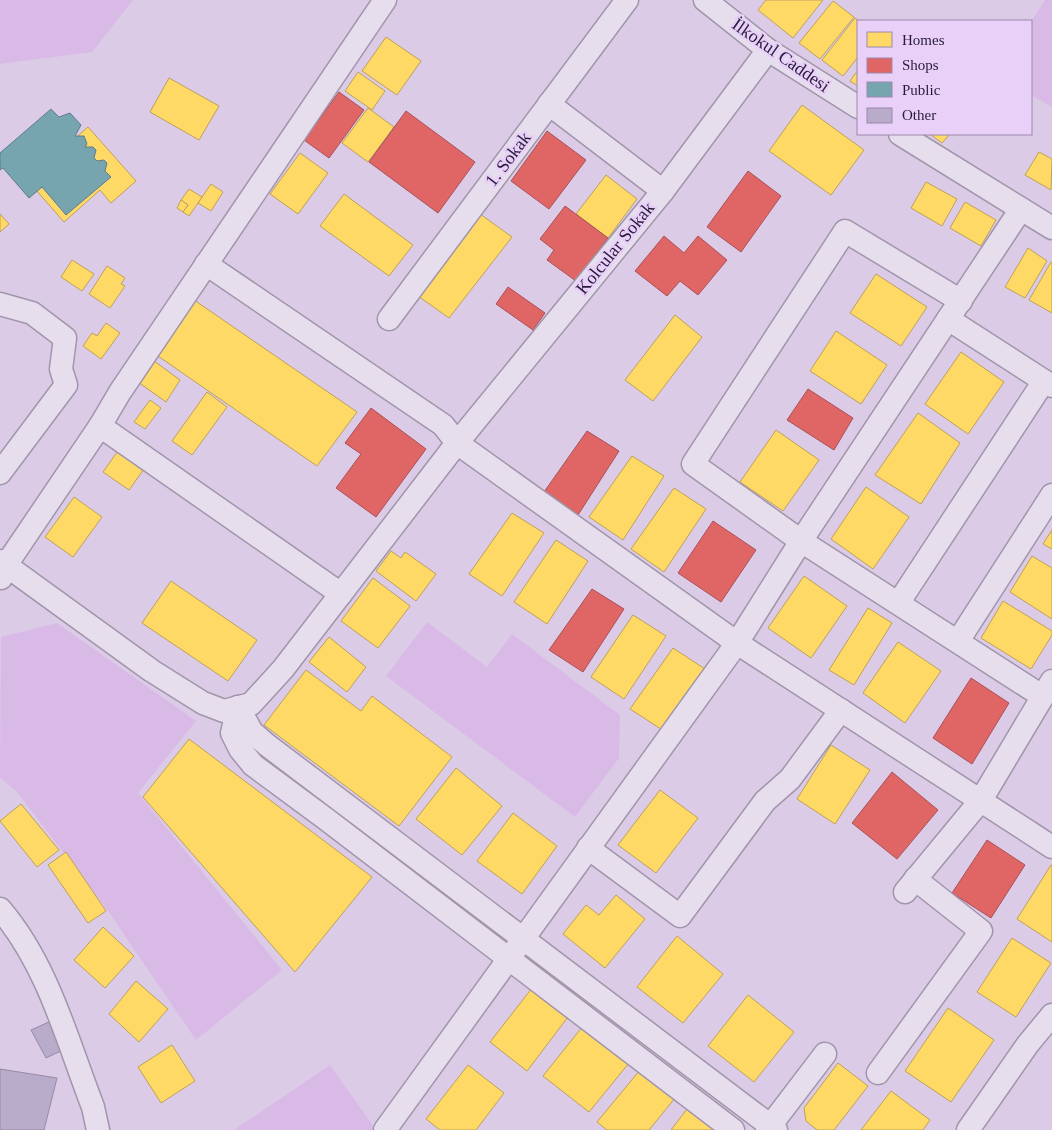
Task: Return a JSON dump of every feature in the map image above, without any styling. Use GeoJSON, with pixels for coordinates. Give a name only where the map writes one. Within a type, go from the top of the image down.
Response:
{"type":"FeatureCollection","features":[{"type":"Feature","properties":{"kind":"street"},"geometry":{"type":"LineString","coordinates":[[238,708],[224,711],[202,703],[2,568],[100,426],[179,304],[385,0]]}},
{"type":"Feature","properties":{"kind":"street","name":"1. Sokak"},"geometry":{"type":"LineString","coordinates":[[389,319],[627,0]]}},
{"type":"Feature","properties":{"kind":"street","name":"İlkokul Caddesi"},"geometry":{"type":"LineString","coordinates":[[705,0],[768,50],[857,106]]}},
{"type":"Feature","properties":{"kind":"street","name":"Kolcular Sokak"},"geometry":{"type":"LineString","coordinates":[[238,708],[251,704],[283,670],[457,443],[663,190],[768,50]]}},
{"type":"Feature","properties":{"kind":"street"},"geometry":{"type":"LineString","coordinates":[[549,104],[663,190]]}},
{"type":"Feature","properties":{"kind":"street"},"geometry":{"type":"LineString","coordinates":[[902,135],[1052,228]]}},
{"type":"Feature","properties":{"kind":"street"},"geometry":{"type":"LineString","coordinates":[[385,1130],[737,643],[1021,209]]}},
{"type":"Feature","properties":{"kind":"street"},"geometry":{"type":"LineString","coordinates":[[878,1073],[981,931],[910,886],[981,800],[1047,688],[958,641],[802,541],[693,464],[846,231],[955,310],[1048,384],[899,602]]}},
{"type":"Feature","properties":{"kind":"street"},"geometry":{"type":"LineString","coordinates":[[206,264],[443,425],[457,443],[737,643],[1052,847]]}},
{"type":"Feature","properties":{"kind":"street"},"geometry":{"type":"LineString","coordinates":[[0,304],[32,313],[65,338],[61,369],[66,385],[0,472]]}},
{"type":"Feature","properties":{"kind":"street"},"geometry":{"type":"LineString","coordinates":[[100,426],[341,594]]}},
{"type":"Feature","properties":{"kind":"street"},"geometry":{"type":"LineString","coordinates":[[958,641],[1052,495]]}},
{"type":"Feature","properties":{"kind":"street"},"geometry":{"type":"LineString","coordinates":[[238,708],[252,732],[267,746],[523,937],[771,1129],[825,1054]]}},
{"type":"Feature","properties":{"kind":"street"},"geometry":{"type":"LineString","coordinates":[[238,708],[232,733],[240,749],[253,765],[733,1130]]}},
{"type":"Feature","properties":{"kind":"street"},"geometry":{"type":"LineString","coordinates":[[588,848],[680,916],[765,801],[790,779],[840,710]]}},
{"type":"Feature","properties":{"kind":"street"},"geometry":{"type":"LineString","coordinates":[[0,909],[13,925],[43,977],[93,1107],[98,1130]]}},
{"type":"Feature","properties":{"kind":"street"},"geometry":{"type":"LineString","coordinates":[[968,1130],[1028,1044],[1052,1015]]}},
{"type":"Feature","properties":{"kind":"shaded area"},"geometry":{"type":"Polygon","coordinates":[[[0,0],[133,0],[92,52],[0,64],[0,0]]]}},
{"type":"Feature","properties":{"kind":"shaded area"},"geometry":{"type":"Polygon","coordinates":[[[1045,0],[1052,0],[1052,107],[1032,96],[1032,20],[1045,0]]]}},
{"type":"Feature","properties":{"kind":"shaded area"},"geometry":{"type":"Polygon","coordinates":[[[427,622],[487,667],[512,634],[620,715],[619,758],[575,817],[386,676],[427,622]]]}},
{"type":"Feature","properties":{"kind":"shaded area"},"geometry":{"type":"Polygon","coordinates":[[[57,623],[196,721],[138,793],[282,970],[196,1040],[108,911],[17,792],[0,777],[1,637],[57,623]]]}},
{"type":"Feature","properties":{"kind":"shaded area"},"geometry":{"type":"Polygon","coordinates":[[[330,1065],[376,1130],[234,1130],[330,1065]]]}},
{"type":"Feature","properties":{"kind":"building: Homes"},"geometry":{"type":"Polygon","coordinates":[[[766,0],[823,0],[793,38],[758,10],[766,0]]]}},
{"type":"Feature","properties":{"kind":"building: Homes"},"geometry":{"type":"Polygon","coordinates":[[[833,1],[854,17],[820,59],[799,43],[833,1]]]}},
{"type":"Feature","properties":{"kind":"building: Homes"},"geometry":{"type":"Polygon","coordinates":[[[855,18],[858,20],[857,58],[843,76],[822,60],[855,18]]]}},
{"type":"Feature","properties":{"kind":"building: Homes"},"geometry":{"type":"Polygon","coordinates":[[[386,37],[421,61],[397,95],[362,71],[386,37]]]}},
{"type":"Feature","properties":{"kind":"building: Homes"},"geometry":{"type":"Polygon","coordinates":[[[857,71],[857,85],[850,81],[857,71]]]}},
{"type":"Feature","properties":{"kind":"building: Homes"},"geometry":{"type":"Polygon","coordinates":[[[358,72],[385,91],[372,110],[345,91],[358,72]]]}},
{"type":"Feature","properties":{"kind":"building: Homes"},"geometry":{"type":"Polygon","coordinates":[[[169,78],[219,106],[199,140],[150,112],[169,78]]]}},
{"type":"Feature","properties":{"kind":"building: Homes"},"geometry":{"type":"Polygon","coordinates":[[[802,105],[864,150],[831,195],[769,151],[802,105]]]}},
{"type":"Feature","properties":{"kind":"building: Homes"},"geometry":{"type":"Polygon","coordinates":[[[368,108],[394,127],[368,162],[342,143],[368,108]]]}},
{"type":"Feature","properties":{"kind":"building: Homes"},"geometry":{"type":"Polygon","coordinates":[[[88,127],[136,181],[111,203],[100,190],[64,222],[36,190],[72,157],[64,148],[88,127]]]}},
{"type":"Feature","properties":{"kind":"building: Homes"},"geometry":{"type":"Polygon","coordinates":[[[931,135],[949,135],[942,143],[931,135]]]}},
{"type":"Feature","properties":{"kind":"building: Homes"},"geometry":{"type":"Polygon","coordinates":[[[1039,152],[1052,159],[1051,190],[1025,175],[1039,152]]]}},
{"type":"Feature","properties":{"kind":"building: Homes"},"geometry":{"type":"Polygon","coordinates":[[[300,153],[328,173],[298,214],[270,194],[300,153]]]}},
{"type":"Feature","properties":{"kind":"building: Homes"},"geometry":{"type":"Polygon","coordinates":[[[606,175],[637,199],[608,238],[576,214],[606,175]]]}},
{"type":"Feature","properties":{"kind":"building: Homes"},"geometry":{"type":"Polygon","coordinates":[[[926,182],[957,199],[942,226],[911,208],[926,182]]]}},
{"type":"Feature","properties":{"kind":"building: Homes"},"geometry":{"type":"Polygon","coordinates":[[[211,184],[223,192],[211,211],[198,203],[211,184]]]}},
{"type":"Feature","properties":{"kind":"building: Homes"},"geometry":{"type":"Polygon","coordinates":[[[189,189],[202,197],[189,216],[183,212],[188,205],[181,200],[189,189]]]}},
{"type":"Feature","properties":{"kind":"building: Homes"},"geometry":{"type":"Polygon","coordinates":[[[344,194],[413,245],[389,276],[320,226],[344,194]]]}},
{"type":"Feature","properties":{"kind":"building: Homes"},"geometry":{"type":"Polygon","coordinates":[[[181,200],[188,205],[183,212],[177,208],[181,200]]]}},
{"type":"Feature","properties":{"kind":"building: Homes"},"geometry":{"type":"Polygon","coordinates":[[[965,202],[996,220],[981,246],[950,228],[965,202]]]}},
{"type":"Feature","properties":{"kind":"building: Homes"},"geometry":{"type":"Polygon","coordinates":[[[0,214],[9,224],[0,232],[0,214]]]}},
{"type":"Feature","properties":{"kind":"building: Homes"},"geometry":{"type":"Polygon","coordinates":[[[480,214],[512,237],[449,318],[418,296],[480,214]]]}},
{"type":"Feature","properties":{"kind":"building: Homes"},"geometry":{"type":"Polygon","coordinates":[[[1028,248],[1047,261],[1025,298],[1005,287],[1028,248]]]}},
{"type":"Feature","properties":{"kind":"building: Homes"},"geometry":{"type":"Polygon","coordinates":[[[72,260],[94,274],[82,291],[61,277],[72,260]]]}},
{"type":"Feature","properties":{"kind":"building: Homes"},"geometry":{"type":"Polygon","coordinates":[[[1052,262],[1052,313],[1029,300],[1052,262]]]}},
{"type":"Feature","properties":{"kind":"building: Homes"},"geometry":{"type":"Polygon","coordinates":[[[107,266],[125,278],[121,284],[125,286],[110,308],[89,294],[107,266]]]}},
{"type":"Feature","properties":{"kind":"building: Homes"},"geometry":{"type":"Polygon","coordinates":[[[876,274],[927,307],[901,346],[850,313],[876,274]]]}},
{"type":"Feature","properties":{"kind":"building: Homes"},"geometry":{"type":"Polygon","coordinates":[[[194,300],[357,412],[317,466],[155,354],[194,300]]]}},
{"type":"Feature","properties":{"kind":"building: Homes"},"geometry":{"type":"Polygon","coordinates":[[[675,315],[702,337],[653,401],[625,380],[675,315]]]}},
{"type":"Feature","properties":{"kind":"building: Homes"},"geometry":{"type":"Polygon","coordinates":[[[106,323],[120,333],[101,359],[83,346],[92,333],[97,336],[106,323]]]}},
{"type":"Feature","properties":{"kind":"building: Homes"},"geometry":{"type":"Polygon","coordinates":[[[836,331],[887,365],[861,404],[810,371],[836,331]]]}},
{"type":"Feature","properties":{"kind":"building: Homes"},"geometry":{"type":"Polygon","coordinates":[[[961,352],[1004,382],[968,434],[925,404],[961,352]]]}},
{"type":"Feature","properties":{"kind":"building: Homes"},"geometry":{"type":"Polygon","coordinates":[[[154,361],[180,380],[166,402],[138,382],[154,361]]]}},
{"type":"Feature","properties":{"kind":"building: Homes"},"geometry":{"type":"Polygon","coordinates":[[[207,392],[227,407],[192,455],[172,441],[207,392]]]}},
{"type":"Feature","properties":{"kind":"building: Homes"},"geometry":{"type":"Polygon","coordinates":[[[150,400],[161,408],[145,429],[134,422],[150,400]]]}},
{"type":"Feature","properties":{"kind":"building: Homes"},"geometry":{"type":"Polygon","coordinates":[[[918,413],[960,443],[921,504],[875,475],[918,413]]]}},
{"type":"Feature","properties":{"kind":"building: Homes"},"geometry":{"type":"Polygon","coordinates":[[[776,430],[819,460],[783,511],[740,482],[776,430]]]}},
{"type":"Feature","properties":{"kind":"building: Homes"},"geometry":{"type":"Polygon","coordinates":[[[120,448],[146,466],[129,490],[103,472],[120,448]]]}},
{"type":"Feature","properties":{"kind":"building: Homes"},"geometry":{"type":"Polygon","coordinates":[[[632,456],[664,476],[623,540],[589,517],[632,456]]]}},
{"type":"Feature","properties":{"kind":"building: Homes"},"geometry":{"type":"Polygon","coordinates":[[[866,487],[909,517],[873,569],[831,539],[866,487]]]}},
{"type":"Feature","properties":{"kind":"building: Homes"},"geometry":{"type":"Polygon","coordinates":[[[674,488],[706,509],[664,572],[631,549],[674,488]]]}},
{"type":"Feature","properties":{"kind":"building: Homes"},"geometry":{"type":"Polygon","coordinates":[[[74,497],[102,517],[73,557],[45,537],[74,497]]]}},
{"type":"Feature","properties":{"kind":"building: Homes"},"geometry":{"type":"Polygon","coordinates":[[[512,513],[544,533],[502,596],[469,574],[512,513]]]}},
{"type":"Feature","properties":{"kind":"building: Homes"},"geometry":{"type":"Polygon","coordinates":[[[1052,530],[1052,549],[1043,544],[1052,530]]]}},
{"type":"Feature","properties":{"kind":"building: Homes"},"geometry":{"type":"Polygon","coordinates":[[[556,540],[588,561],[547,624],[514,602],[556,540]]]}},
{"type":"Feature","properties":{"kind":"building: Homes"},"geometry":{"type":"Polygon","coordinates":[[[391,551],[401,558],[405,552],[436,574],[416,601],[376,571],[391,551]]]}},
{"type":"Feature","properties":{"kind":"building: Homes"},"geometry":{"type":"Polygon","coordinates":[[[1032,556],[1052,568],[1052,619],[1010,592],[1032,556]]]}},
{"type":"Feature","properties":{"kind":"building: Homes"},"geometry":{"type":"Polygon","coordinates":[[[804,576],[847,606],[811,658],[768,628],[804,576]]]}},
{"type":"Feature","properties":{"kind":"building: Homes"},"geometry":{"type":"Polygon","coordinates":[[[373,578],[410,606],[378,648],[341,621],[373,578]]]}},
{"type":"Feature","properties":{"kind":"building: Homes"},"geometry":{"type":"Polygon","coordinates":[[[171,581],[257,640],[228,681],[142,623],[171,581]]]}},
{"type":"Feature","properties":{"kind":"building: Homes"},"geometry":{"type":"Polygon","coordinates":[[[1003,601],[1052,631],[1052,635],[1031,669],[981,638],[1003,601]]]}},
{"type":"Feature","properties":{"kind":"building: Homes"},"geometry":{"type":"Polygon","coordinates":[[[868,608],[892,623],[854,685],[829,670],[868,608]]]}},
{"type":"Feature","properties":{"kind":"building: Homes"},"geometry":{"type":"Polygon","coordinates":[[[633,615],[666,636],[624,699],[591,677],[633,615]]]}},
{"type":"Feature","properties":{"kind":"building: Homes"},"geometry":{"type":"Polygon","coordinates":[[[329,637],[366,667],[347,692],[309,662],[329,637]]]}},
{"type":"Feature","properties":{"kind":"building: Homes"},"geometry":{"type":"Polygon","coordinates":[[[898,642],[941,671],[905,723],[863,693],[898,642]]]}},
{"type":"Feature","properties":{"kind":"building: Homes"},"geometry":{"type":"Polygon","coordinates":[[[673,648],[705,669],[664,731],[630,709],[673,648]]]}},
{"type":"Feature","properties":{"kind":"building: Homes"},"geometry":{"type":"Polygon","coordinates":[[[306,670],[361,711],[372,696],[452,757],[399,826],[264,725],[306,670]]]}},
{"type":"Feature","properties":{"kind":"building: Homes"},"geometry":{"type":"Polygon","coordinates":[[[189,739],[372,877],[295,972],[143,797],[189,739]]]}},
{"type":"Feature","properties":{"kind":"building: Homes"},"geometry":{"type":"Polygon","coordinates":[[[831,745],[870,770],[835,824],[797,799],[831,745]]]}},
{"type":"Feature","properties":{"kind":"building: Homes"},"geometry":{"type":"Polygon","coordinates":[[[456,768],[502,806],[462,855],[416,819],[456,768]]]}},
{"type":"Feature","properties":{"kind":"building: Homes"},"geometry":{"type":"Polygon","coordinates":[[[660,790],[698,818],[656,873],[618,845],[660,790]]]}},
{"type":"Feature","properties":{"kind":"building: Homes"},"geometry":{"type":"Polygon","coordinates":[[[21,804],[59,850],[37,867],[0,821],[21,804]]]}},
{"type":"Feature","properties":{"kind":"building: Homes"},"geometry":{"type":"Polygon","coordinates":[[[513,813],[557,846],[522,894],[477,861],[513,813]]]}},
{"type":"Feature","properties":{"kind":"building: Homes"},"geometry":{"type":"Polygon","coordinates":[[[66,852],[106,911],[88,923],[48,865],[66,852]]]}},
{"type":"Feature","properties":{"kind":"building: Homes"},"geometry":{"type":"Polygon","coordinates":[[[1052,866],[1052,942],[1017,919],[1052,866]]]}},
{"type":"Feature","properties":{"kind":"building: Homes"},"geometry":{"type":"Polygon","coordinates":[[[616,895],[645,919],[605,968],[563,934],[586,905],[599,915],[616,895]]]}},
{"type":"Feature","properties":{"kind":"building: Homes"},"geometry":{"type":"Polygon","coordinates":[[[103,927],[134,956],[105,988],[74,960],[103,927]]]}},
{"type":"Feature","properties":{"kind":"building: Homes"},"geometry":{"type":"Polygon","coordinates":[[[677,936],[723,974],[683,1023],[637,987],[677,936]]]}},
{"type":"Feature","properties":{"kind":"building: Homes"},"geometry":{"type":"Polygon","coordinates":[[[1012,938],[1051,963],[1016,1017],[977,992],[1012,938]]]}},
{"type":"Feature","properties":{"kind":"building: Homes"},"geometry":{"type":"Polygon","coordinates":[[[136,981],[168,1009],[139,1042],[109,1014],[136,981]]]}},
{"type":"Feature","properties":{"kind":"building: Homes"},"geometry":{"type":"Polygon","coordinates":[[[532,988],[568,1017],[527,1071],[490,1042],[532,988]]]}},
{"type":"Feature","properties":{"kind":"building: Homes"},"geometry":{"type":"Polygon","coordinates":[[[748,995],[794,1032],[754,1082],[708,1046],[748,995]]]}},
{"type":"Feature","properties":{"kind":"building: Homes"},"geometry":{"type":"Polygon","coordinates":[[[948,1008],[994,1040],[951,1102],[905,1071],[948,1008]]]}},
{"type":"Feature","properties":{"kind":"building: Homes"},"geometry":{"type":"Polygon","coordinates":[[[583,1026],[629,1063],[589,1112],[543,1076],[583,1026]]]}},
{"type":"Feature","properties":{"kind":"building: Homes"},"geometry":{"type":"Polygon","coordinates":[[[172,1045],[195,1081],[161,1103],[138,1067],[172,1045]]]}},
{"type":"Feature","properties":{"kind":"building: Homes"},"geometry":{"type":"Polygon","coordinates":[[[838,1063],[868,1086],[834,1130],[817,1130],[806,1121],[804,1108],[838,1063]]]}},
{"type":"Feature","properties":{"kind":"building: Homes"},"geometry":{"type":"Polygon","coordinates":[[[468,1065],[504,1093],[476,1130],[440,1130],[426,1119],[468,1065]]]}},
{"type":"Feature","properties":{"kind":"building: Homes"},"geometry":{"type":"Polygon","coordinates":[[[640,1070],[675,1098],[649,1130],[607,1130],[597,1122],[640,1070]]]}},
{"type":"Feature","properties":{"kind":"building: Homes"},"geometry":{"type":"Polygon","coordinates":[[[891,1091],[930,1120],[923,1130],[861,1130],[891,1091]]]}},
{"type":"Feature","properties":{"kind":"building: Homes"},"geometry":{"type":"Polygon","coordinates":[[[687,1109],[714,1130],[671,1130],[687,1109]]]}},
{"type":"Feature","properties":{"kind":"building: Shops"},"geometry":{"type":"Polygon","coordinates":[[[339,92],[364,110],[329,158],[304,140],[339,92]]]}},
{"type":"Feature","properties":{"kind":"building: Shops"},"geometry":{"type":"Polygon","coordinates":[[[406,111],[475,162],[438,213],[369,162],[406,111]]]}},
{"type":"Feature","properties":{"kind":"building: Shops"},"geometry":{"type":"Polygon","coordinates":[[[547,131],[586,160],[549,209],[511,181],[547,131]]]}},
{"type":"Feature","properties":{"kind":"building: Shops"},"geometry":{"type":"Polygon","coordinates":[[[748,171],[781,196],[741,252],[707,227],[748,171]]]}},
{"type":"Feature","properties":{"kind":"building: Shops"},"geometry":{"type":"Polygon","coordinates":[[[565,206],[608,238],[576,281],[547,260],[554,250],[540,239],[565,206]]]}},
{"type":"Feature","properties":{"kind":"building: Shops"},"geometry":{"type":"Polygon","coordinates":[[[664,236],[684,253],[698,236],[727,260],[698,295],[680,281],[667,296],[635,271],[664,236]]]}},
{"type":"Feature","properties":{"kind":"building: Shops"},"geometry":{"type":"Polygon","coordinates":[[[508,287],[545,313],[533,330],[496,304],[508,287]]]}},
{"type":"Feature","properties":{"kind":"building: Shops"},"geometry":{"type":"Polygon","coordinates":[[[808,389],[853,418],[834,450],[787,420],[808,389]]]}},
{"type":"Feature","properties":{"kind":"building: Shops"},"geometry":{"type":"Polygon","coordinates":[[[371,408],[426,449],[376,517],[336,488],[361,454],[345,443],[371,408]]]}},
{"type":"Feature","properties":{"kind":"building: Shops"},"geometry":{"type":"Polygon","coordinates":[[[587,431],[619,451],[578,515],[544,492],[587,431]]]}},
{"type":"Feature","properties":{"kind":"building: Shops"},"geometry":{"type":"Polygon","coordinates":[[[713,521],[756,550],[721,602],[678,573],[713,521]]]}},
{"type":"Feature","properties":{"kind":"building: Shops"},"geometry":{"type":"Polygon","coordinates":[[[592,589],[624,609],[583,672],[549,650],[592,589]]]}},
{"type":"Feature","properties":{"kind":"building: Shops"},"geometry":{"type":"Polygon","coordinates":[[[971,678],[1009,703],[972,764],[933,738],[971,678]]]}},
{"type":"Feature","properties":{"kind":"building: Shops"},"geometry":{"type":"Polygon","coordinates":[[[892,772],[938,810],[897,859],[852,823],[892,772]]]}},
{"type":"Feature","properties":{"kind":"building: Shops"},"geometry":{"type":"Polygon","coordinates":[[[987,840],[1025,865],[991,918],[952,893],[987,840]]]}},
{"type":"Feature","properties":{"kind":"building: Public"},"geometry":{"type":"Polygon","coordinates":[[[51,109],[59,117],[70,113],[81,125],[75,136],[84,136],[87,144],[85,147],[93,147],[96,150],[94,158],[97,161],[104,160],[107,163],[105,171],[111,177],[66,215],[42,187],[29,198],[3,168],[0,170],[0,153],[51,109]]]}},
{"type":"Feature","properties":{"kind":"building: Other"},"geometry":{"type":"Polygon","coordinates":[[[51,1021],[65,1049],[46,1058],[31,1030],[51,1021]]]}},
{"type":"Feature","properties":{"kind":"building: Other"},"geometry":{"type":"Polygon","coordinates":[[[0,1069],[57,1078],[44,1130],[0,1130],[0,1069]]]}}]}
